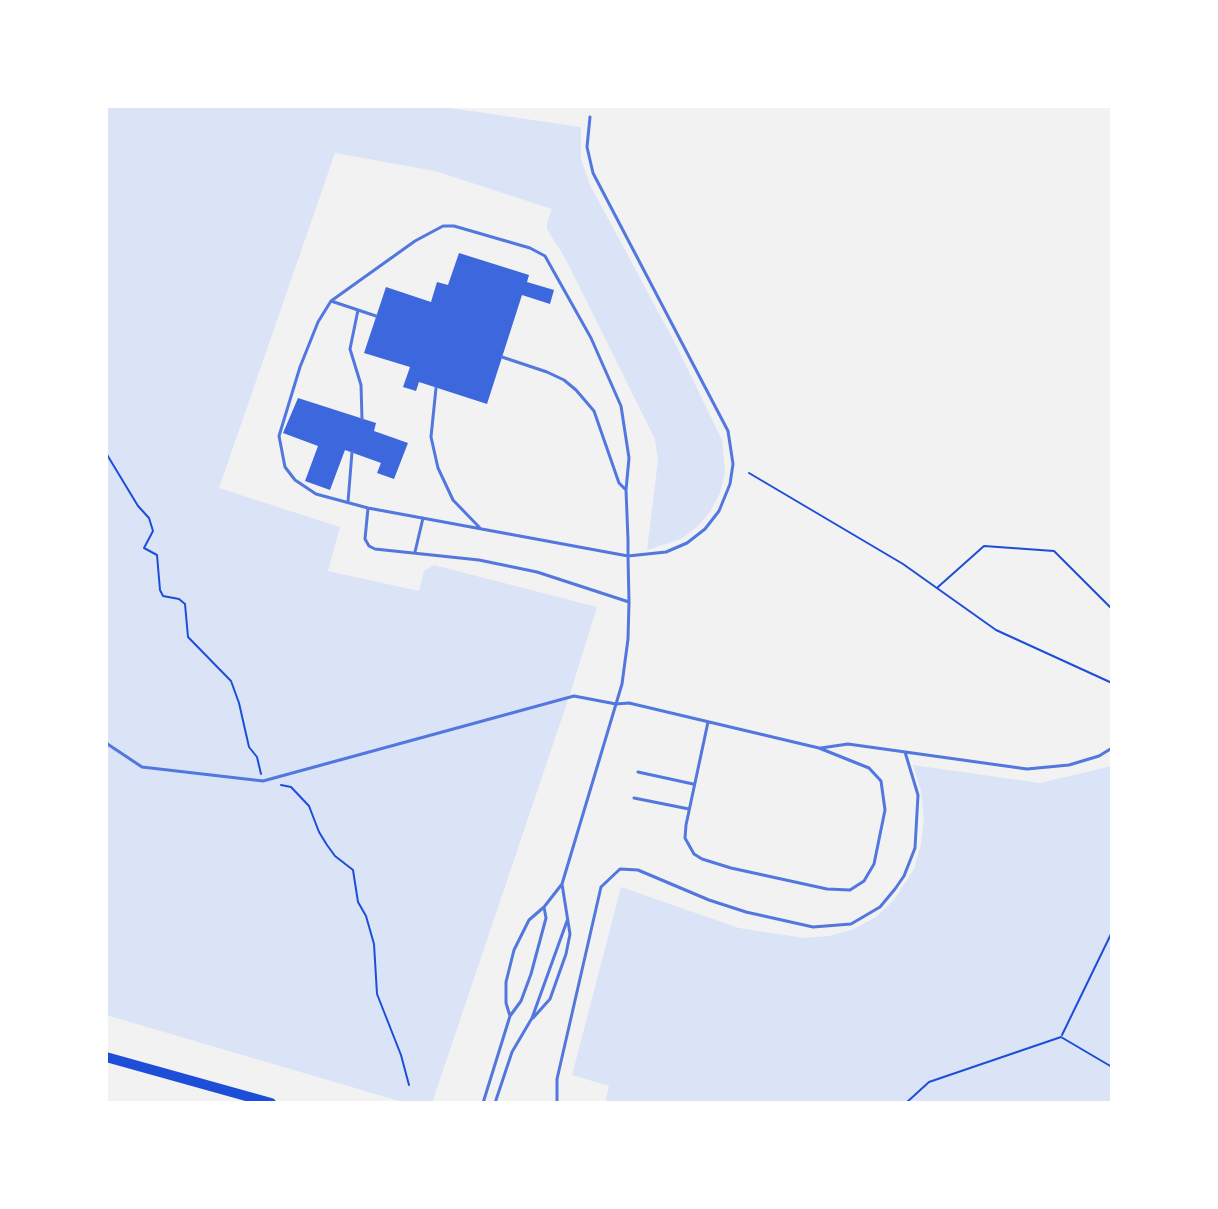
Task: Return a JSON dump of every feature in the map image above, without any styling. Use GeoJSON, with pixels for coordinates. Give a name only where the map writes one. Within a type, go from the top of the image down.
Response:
{"type":"FeatureCollection","features":[{"type":"Feature","properties":{"kind":"main road"},"geometry":{"type":"LineString","coordinates":[[106,1057],[271,1103]]}},
{"type":"Feature","properties":{"kind":"lane"},"geometry":{"type":"LineString","coordinates":[[510,1016],[506,1003],[506,982],[514,950],[529,920],[562,884],[616,704],[627,653],[629,602],[628,556],[626,490],[629,458],[621,406],[591,338],[549,261],[538,252],[454,226],[443,226],[415,241],[331,301],[318,322],[279,436],[285,467],[295,480],[316,494],[368,508],[628,556],[666,552],[687,543],[705,529],[728,493],[732,474],[732,453],[724,421],[593,173],[587,147],[590,117]]}},
{"type":"Feature","properties":{"kind":"lane"},"geometry":{"type":"LineString","coordinates":[[331,301],[376,316]]}},
{"type":"Feature","properties":{"kind":"lane"},"geometry":{"type":"LineString","coordinates":[[358,310],[350,349],[361,385],[362,419]]}},
{"type":"Feature","properties":{"kind":"lane"},"geometry":{"type":"LineString","coordinates":[[502,357],[547,372],[576,390],[594,411],[619,483],[626,490]]}},
{"type":"Feature","properties":{"kind":"lane"},"geometry":{"type":"LineString","coordinates":[[436,388],[431,437],[438,468],[453,500],[482,530]]}},
{"type":"Feature","properties":{"kind":"lane"},"geometry":{"type":"LineString","coordinates":[[348,502],[352,452]]}},
{"type":"Feature","properties":{"kind":"lane"},"geometry":{"type":"LineString","coordinates":[[368,508],[365,539],[369,546],[479,560],[537,572],[629,602]]}},
{"type":"Feature","properties":{"kind":"lane"},"geometry":{"type":"LineString","coordinates":[[415,552],[423,518]]}},
{"type":"Feature","properties":{"kind":"lane"},"geometry":{"type":"LineString","coordinates":[[106,743],[142,767],[263,781],[574,696],[616,704],[629,703],[819,748],[869,768],[881,781],[885,810],[874,864],[858,887],[842,891],[827,889],[702,859],[694,854],[685,838],[708,722]]}},
{"type":"Feature","properties":{"kind":"lane"},"geometry":{"type":"LineString","coordinates":[[819,748],[848,744],[1027,769],[1069,765],[1099,756],[1112,748]]}},
{"type":"Feature","properties":{"kind":"lane"},"geometry":{"type":"LineString","coordinates":[[557,1103],[557,1079],[601,887],[620,869],[638,870],[746,912],[813,927],[851,924],[880,907],[904,876],[915,848],[918,795],[905,752]]}},
{"type":"Feature","properties":{"kind":"lane"},"geometry":{"type":"LineString","coordinates":[[638,772],[694,785]]}},
{"type":"Feature","properties":{"kind":"lane"},"geometry":{"type":"LineString","coordinates":[[634,798],[689,809]]}},
{"type":"Feature","properties":{"kind":"lane"},"geometry":{"type":"LineString","coordinates":[[532,1018],[546,1005],[557,983],[568,942],[562,884]]}},
{"type":"Feature","properties":{"kind":"lane"},"geometry":{"type":"LineString","coordinates":[[483,1103],[510,1016],[521,1001],[531,974],[546,918],[544,907]]}},
{"type":"Feature","properties":{"kind":"lane"},"geometry":{"type":"LineString","coordinates":[[495,1103],[517,1041],[532,1018],[567,921]]}},
{"type":"Feature","properties":{"kind":"path"},"geometry":{"type":"LineString","coordinates":[[106,453],[132,498],[149,518],[153,531],[144,548],[157,555],[163,596],[179,599],[185,604],[188,637],[231,681],[249,747],[257,757],[263,781],[291,787],[309,806],[319,832],[335,856],[353,870],[358,902],[366,916],[374,944],[377,994],[401,1055],[409,1085]]}},
{"type":"Feature","properties":{"kind":"path"},"geometry":{"type":"LineString","coordinates":[[749,473],[903,564],[996,630],[1112,683]]}},
{"type":"Feature","properties":{"kind":"path"},"geometry":{"type":"LineString","coordinates":[[937,588],[984,546],[1054,551],[1112,609]]}},
{"type":"Feature","properties":{"kind":"path"},"geometry":{"type":"LineString","coordinates":[[906,1103],[929,1082],[1061,1037],[1112,932]]}},
{"type":"Feature","properties":{"kind":"path"},"geometry":{"type":"LineString","coordinates":[[1061,1037],[1112,1067]]}},
{"type":"Feature","properties":{"kind":"shaded area"},"geometry":{"type":"Polygon","coordinates":[[[106,106],[436,106],[581,127],[581,159],[590,185],[676,345],[722,440],[725,472],[720,493],[710,512],[681,539],[647,550],[658,460],[655,439],[565,258],[547,229],[552,209],[435,171],[335,153],[219,488],[340,527],[328,571],[419,591],[424,571],[434,565],[597,607],[432,1103],[406,1103],[106,1015],[106,106]]]}},
{"type":"Feature","properties":{"kind":"shaded area"},"geometry":{"type":"Polygon","coordinates":[[[913,765],[1040,783],[1112,766],[1112,1103],[605,1103],[609,1086],[572,1075],[621,887],[739,928],[804,938],[829,936],[854,929],[876,917],[894,900],[914,869],[924,819],[921,791],[913,765]]]}},
{"type":"Feature","properties":{"kind":"building"},"geometry":{"type":"Polygon","coordinates":[[[459,253],[529,275],[527,282],[554,290],[550,304],[522,295],[487,404],[419,382],[416,391],[403,387],[410,367],[364,353],[386,287],[431,302],[437,282],[448,285],[459,253]]]}},
{"type":"Feature","properties":{"kind":"building"},"geometry":{"type":"Polygon","coordinates":[[[298,398],[376,423],[374,431],[408,443],[394,479],[377,473],[381,463],[345,450],[330,490],[305,481],[318,446],[283,433],[298,398]]]}}]}
